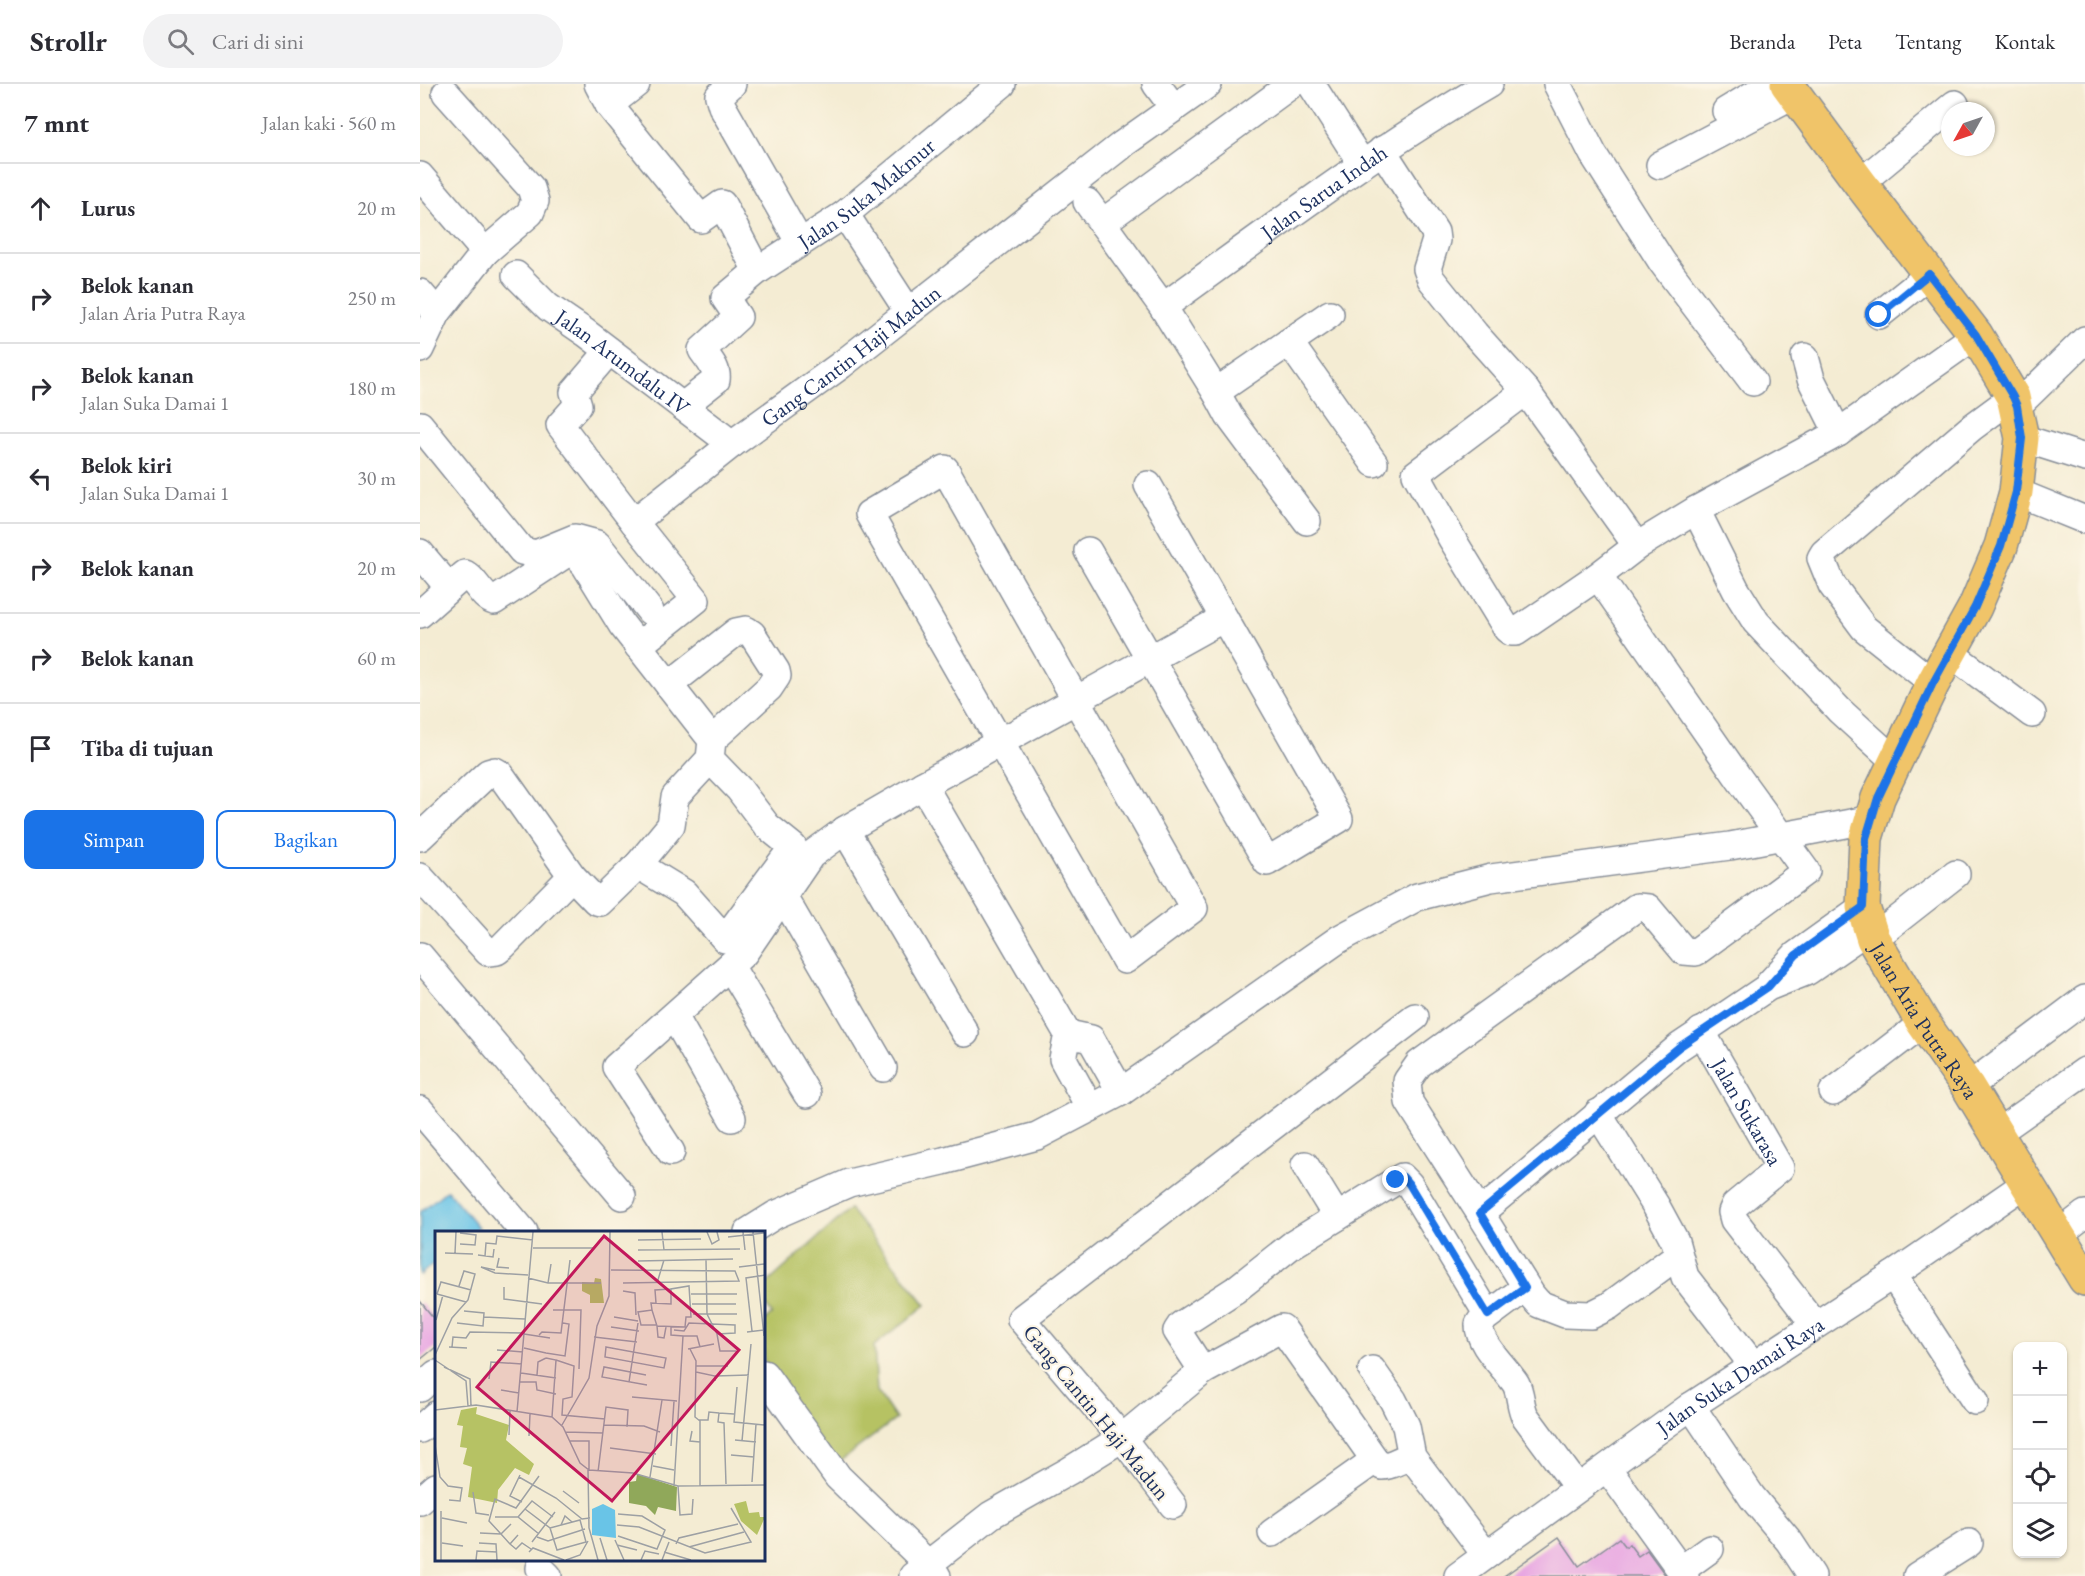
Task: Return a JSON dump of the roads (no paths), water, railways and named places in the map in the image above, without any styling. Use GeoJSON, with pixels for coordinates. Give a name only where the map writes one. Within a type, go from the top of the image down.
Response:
{"type":"FeatureCollection","features":[{"type":"Feature","properties":{"kind":"main road"},"geometry":{"type":"LineString","coordinates":[[1784,88],[1976,335],[2017,414],[2016,492],[2001,546],[1975,607],[1933,683],[1878,798],[1866,838],[1868,925]]}},
{"type":"Feature","properties":{"kind":"main road","name":"Jalan Aria Putra Raya"},"geometry":{"type":"LineString","coordinates":[[1868,925],[1923,1023],[1968,1087],[2028,1182],[2085,1280]]}},
{"type":"Feature","properties":{"kind":"street"},"geometry":{"type":"LineString","coordinates":[[636,84],[604,94],[701,219],[722,204],[757,271]]}},
{"type":"Feature","properties":{"kind":"street","name":"Jalan Suka Makmur"},"geometry":{"type":"LineString","coordinates":[[683,406],[716,380],[717,374],[714,367],[702,350],[738,317],[725,298],[757,271],[845,213],[1002,84]]}},
{"type":"Feature","properties":{"kind":"street"},"geometry":{"type":"LineString","coordinates":[[1156,84],[1174,108]]}},
{"type":"Feature","properties":{"kind":"street","name":"Gang Cantin Haji Madun"},"geometry":{"type":"LineString","coordinates":[[634,522],[1123,144],[1208,84]]}},
{"type":"Feature","properties":{"kind":"street"},"geometry":{"type":"LineString","coordinates":[[1292,84],[1095,212],[1163,307],[1229,416],[1307,521]]}},
{"type":"Feature","properties":{"kind":"street"},"geometry":{"type":"LineString","coordinates":[[1311,84],[1435,232],[1436,240],[1427,269],[1431,279],[1475,334],[1526,391],[1637,546]]}},
{"type":"Feature","properties":{"kind":"street","name":"Jalan Sarua Indah"},"geometry":{"type":"LineString","coordinates":[[1163,307],[1372,157],[1489,84]]}},
{"type":"Feature","properties":{"kind":"street"},"geometry":{"type":"LineString","coordinates":[[1557,84],[1593,154],[1662,262],[1753,382]]}},
{"type":"Feature","properties":{"kind":"street"},"geometry":{"type":"LineString","coordinates":[[722,88],[722,105],[800,243]]}},
{"type":"Feature","properties":{"kind":"street"},"geometry":{"type":"LineString","coordinates":[[1696,129],[1784,88]]}},
{"type":"Feature","properties":{"kind":"street"},"geometry":{"type":"LineString","coordinates":[[1660,165],[1784,88]]}},
{"type":"Feature","properties":{"kind":"street"},"geometry":{"type":"LineString","coordinates":[[420,349],[428,303],[530,213],[535,201],[531,188],[446,93]]}},
{"type":"Feature","properties":{"kind":"street"},"geometry":{"type":"LineString","coordinates":[[1860,183],[1941,115]]}},
{"type":"Feature","properties":{"kind":"street"},"geometry":{"type":"LineString","coordinates":[[420,176],[485,252]]}},
{"type":"Feature","properties":{"kind":"street"},"geometry":{"type":"LineString","coordinates":[[845,213],[908,311]]}},
{"type":"Feature","properties":{"kind":"street"},"geometry":{"type":"LineString","coordinates":[[1879,315],[1929,274]]}},
{"type":"Feature","properties":{"kind":"street","name":"Jalan Arumdalu IV"},"geometry":{"type":"LineString","coordinates":[[516,275],[548,307],[732,444]]}},
{"type":"Feature","properties":{"kind":"street"},"geometry":{"type":"LineString","coordinates":[[1216,392],[1330,314]]}},
{"type":"Feature","properties":{"kind":"street"},"geometry":{"type":"LineString","coordinates":[[1526,391],[1416,474],[1501,619],[1511,632],[1516,632],[1598,576],[1637,546],[1696,510],[1838,433],[1976,335]]}},
{"type":"Feature","properties":{"kind":"street"},"geometry":{"type":"LineString","coordinates":[[1933,683],[1864,628],[1832,585],[1821,558],[1824,553],[1971,428],[2017,414],[2085,340]]}},
{"type":"Feature","properties":{"kind":"street"},"geometry":{"type":"LineString","coordinates":[[1289,342],[1374,463]]}},
{"type":"Feature","properties":{"kind":"street"},"geometry":{"type":"LineString","coordinates":[[609,351],[574,392],[579,405],[560,425],[696,600],[638,646]]}},
{"type":"Feature","properties":{"kind":"street"},"geometry":{"type":"LineString","coordinates":[[1805,357],[1811,379],[1838,433]]}},
{"type":"Feature","properties":{"kind":"street"},"geometry":{"type":"LineString","coordinates":[[2017,414],[2085,459]]}},
{"type":"Feature","properties":{"kind":"street"},"geometry":{"type":"LineString","coordinates":[[420,425],[522,550],[536,554],[574,538],[597,544],[650,611]]}},
{"type":"Feature","properties":{"kind":"street"},"geometry":{"type":"LineString","coordinates":[[945,469],[1194,908],[1125,960],[1000,742],[869,514],[945,469]]}},
{"type":"Feature","properties":{"kind":"street"},"geometry":{"type":"LineString","coordinates":[[1088,551],[1267,862],[1339,819],[1148,485]]}},
{"type":"Feature","properties":{"kind":"street"},"geometry":{"type":"LineString","coordinates":[[2016,492],[2085,520]]}},
{"type":"Feature","properties":{"kind":"street"},"geometry":{"type":"LineString","coordinates":[[1696,510],[1736,590],[1756,622],[1840,711],[1896,762]]}},
{"type":"Feature","properties":{"kind":"street"},"geometry":{"type":"LineString","coordinates":[[420,553],[441,578]]}},
{"type":"Feature","properties":{"kind":"street"},"geometry":{"type":"LineString","coordinates":[[420,614],[465,574],[488,599],[494,601],[567,553],[574,553],[585,565],[622,625],[669,685],[739,789],[767,826],[793,847],[725,939],[684,894],[638,864]]}},
{"type":"Feature","properties":{"kind":"street"},"geometry":{"type":"LineString","coordinates":[[1598,576],[1806,871],[1696,952],[1684,951],[1648,908],[1636,907],[1419,1064],[1407,1081],[1409,1101],[1525,1288],[1539,1304],[1565,1314],[1591,1315],[1609,1306],[1678,1255]]}},
{"type":"Feature","properties":{"kind":"street"},"geometry":{"type":"LineString","coordinates":[[671,1152],[616,1067],[744,953],[811,855],[845,830],[923,785],[1224,618]]}},
{"type":"Feature","properties":{"kind":"street"},"geometry":{"type":"LineString","coordinates":[[420,837],[488,773],[495,771],[500,774],[572,876],[596,901],[600,902],[638,864],[671,825],[675,797],[711,749],[769,688],[777,676],[776,670],[752,634],[746,630],[736,632],[669,685]]}},
{"type":"Feature","properties":{"kind":"street"},"geometry":{"type":"LineString","coordinates":[[1950,653],[2032,714]]}},
{"type":"Feature","properties":{"kind":"street"},"geometry":{"type":"LineString","coordinates":[[923,785],[1068,1034],[1063,1059],[1090,1108]]}},
{"type":"Feature","properties":{"kind":"street"},"geometry":{"type":"LineString","coordinates":[[751,1231],[775,1215],[849,1183],[1037,1136],[1121,1092],[1339,939],[1417,897],[1491,878],[1730,846],[1872,819]]}},
{"type":"Feature","properties":{"kind":"street"},"geometry":{"type":"LineString","coordinates":[[845,830],[965,1033]]}},
{"type":"Feature","properties":{"kind":"street"},"geometry":{"type":"LineString","coordinates":[[1480,1213],[1679,1047],[1768,987],[1796,955],[1868,925],[1956,874]]}},
{"type":"Feature","properties":{"kind":"street"},"geometry":{"type":"LineString","coordinates":[[420,877],[488,952],[497,951],[503,946],[572,876]]}},
{"type":"Feature","properties":{"kind":"street"},"geometry":{"type":"LineString","coordinates":[[783,896],[883,1068]]}},
{"type":"Feature","properties":{"kind":"street"},"geometry":{"type":"LineString","coordinates":[[730,966],[807,1094]]}},
{"type":"Feature","properties":{"kind":"street"},"geometry":{"type":"LineString","coordinates":[[424,968],[622,1196]]}},
{"type":"Feature","properties":{"kind":"street"},"geometry":{"type":"LineString","coordinates":[[1968,1087],[2085,999]]}},
{"type":"Feature","properties":{"kind":"street"},"geometry":{"type":"LineString","coordinates":[[674,1016],[732,1118]]}},
{"type":"Feature","properties":{"kind":"street","name":"Gang Cantin Haji Madun"},"geometry":{"type":"LineString","coordinates":[[1173,1505],[1122,1438],[1021,1319],[1415,1017]]}},
{"type":"Feature","properties":{"kind":"street"},"geometry":{"type":"LineString","coordinates":[[1833,1092],[1923,1023]]}},
{"type":"Feature","properties":{"kind":"street","name":"Jalan Sukarasa"},"geometry":{"type":"LineString","coordinates":[[1701,1031],[1779,1162],[1780,1168],[1735,1205],[1732,1212],[1734,1220],[1815,1325]]}},
{"type":"Feature","properties":{"kind":"street"},"geometry":{"type":"LineString","coordinates":[[1068,1034],[1091,1039],[1121,1092]]}},
{"type":"Feature","properties":{"kind":"street"},"geometry":{"type":"LineString","coordinates":[[1997,1133],[2085,1071]]}},
{"type":"Feature","properties":{"kind":"street"},"geometry":{"type":"LineString","coordinates":[[420,1110],[522,1231]]}},
{"type":"Feature","properties":{"kind":"street"},"geometry":{"type":"LineString","coordinates":[[1598,1113],[1675,1241],[1685,1277],[1753,1365]]}},
{"type":"Feature","properties":{"kind":"street"},"geometry":{"type":"LineString","coordinates":[[1305,1166],[1337,1217]]}},
{"type":"Feature","properties":{"kind":"street"},"geometry":{"type":"LineString","coordinates":[[1203,1371],[1177,1331],[1181,1325],[1235,1290],[1292,1245],[1403,1177],[1488,1315]]}},
{"type":"Feature","properties":{"kind":"street","name":"Jalan Suka Damai Raya"},"geometry":{"type":"LineString","coordinates":[[1475,1568],[1578,1488],[1688,1409],[1893,1275],[2028,1182]]}},
{"type":"Feature","properties":{"kind":"street"},"geometry":{"type":"LineString","coordinates":[[2058,1235],[2085,1214]]}},
{"type":"Feature","properties":{"kind":"street"},"geometry":{"type":"LineString","coordinates":[[1893,1275],[1975,1401]]}},
{"type":"Feature","properties":{"kind":"street"},"geometry":{"type":"LineString","coordinates":[[1525,1288],[1488,1315],[1479,1324],[1479,1331],[1483,1341],[1515,1383],[1525,1416],[1578,1488]]}},
{"type":"Feature","properties":{"kind":"street"},"geometry":{"type":"LineString","coordinates":[[765,1375],[838,1477],[926,1572],[991,1515],[1122,1438],[1203,1371],[1282,1328],[1375,1460],[1382,1466],[1389,1466],[1403,1458],[1412,1457]]}},
{"type":"Feature","properties":{"kind":"street"},"geometry":{"type":"LineString","coordinates":[[1372,1370],[1393,1400],[1406,1426],[1412,1457],[1475,1568]]}},
{"type":"Feature","properties":{"kind":"street"},"geometry":{"type":"LineString","coordinates":[[420,1388],[435,1375]]}},
{"type":"Feature","properties":{"kind":"street"},"geometry":{"type":"LineString","coordinates":[[1688,1409],[1743,1499],[1781,1547],[1800,1576]]}},
{"type":"Feature","properties":{"kind":"street"},"geometry":{"type":"LineString","coordinates":[[1688,1409],[1752,1497],[1789,1541],[1812,1576]]}},
{"type":"Feature","properties":{"kind":"street"},"geometry":{"type":"LineString","coordinates":[[420,1429],[435,1416]]}},
{"type":"Feature","properties":{"kind":"street"},"geometry":{"type":"LineString","coordinates":[[1272,1533],[1375,1460]]}},
{"type":"Feature","properties":{"kind":"street"},"geometry":{"type":"LineString","coordinates":[[1607,1468],[1683,1573],[1710,1549]]}},
{"type":"Feature","properties":{"kind":"street"},"geometry":{"type":"LineString","coordinates":[[420,1501],[435,1488]]}},
{"type":"Feature","properties":{"kind":"street"},"geometry":{"type":"LineString","coordinates":[[1917,1576],[1969,1543]]}},
{"type":"Feature","properties":{"kind":"water"},"geometry":{"type":"Polygon","coordinates":[[[447,1190],[478,1227],[472,1231],[435,1231],[435,1262],[420,1275],[420,1212],[447,1190]]]}}]}
